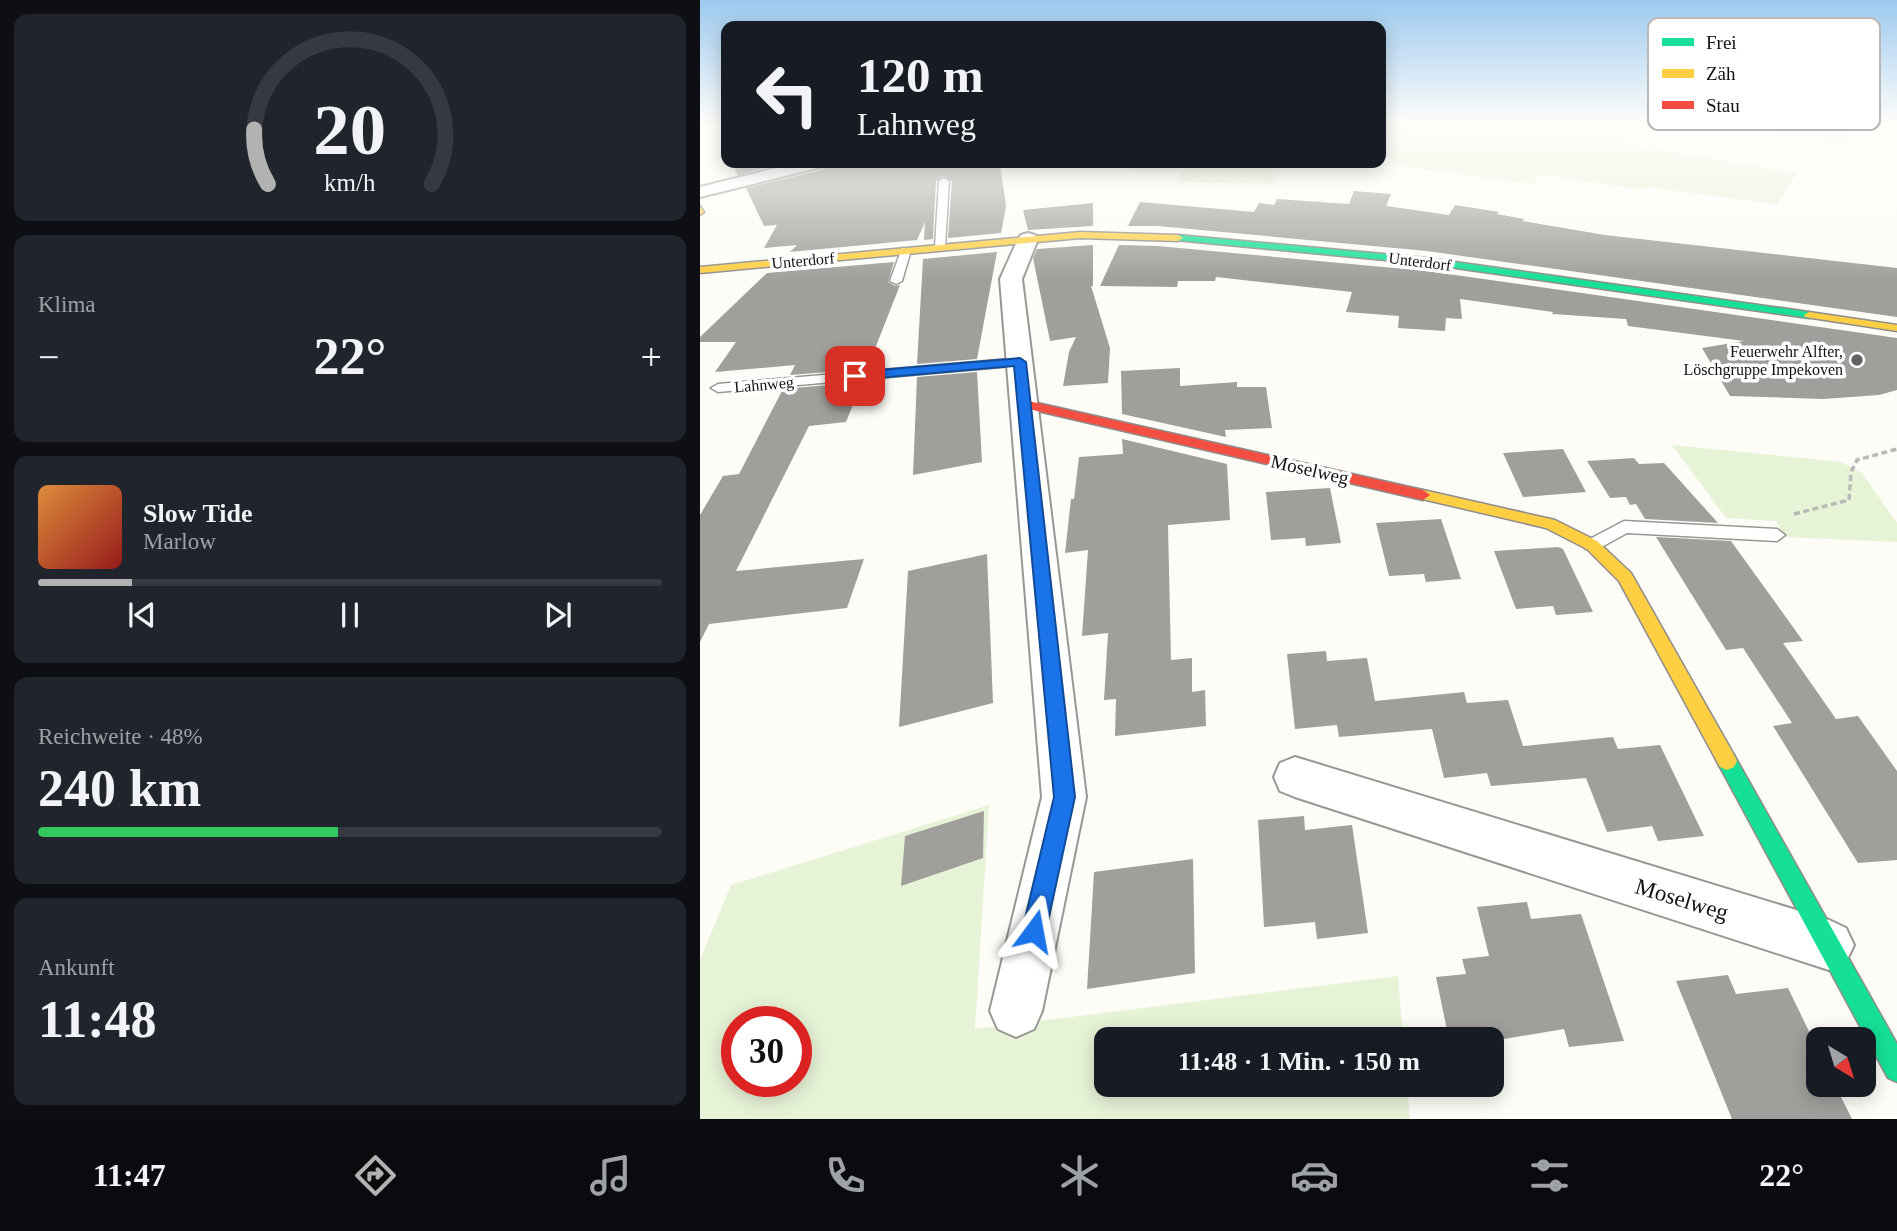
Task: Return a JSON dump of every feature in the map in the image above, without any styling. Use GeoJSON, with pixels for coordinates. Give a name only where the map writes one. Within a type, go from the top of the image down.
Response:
{"type":"FeatureCollection","features":[{"type":"Feature","properties":{"kind":"street"},"geometry":{"type":"LineString","coordinates":[[700,192],[763,176]]}},
{"type":"Feature","properties":{"kind":"street","name":"Unterdorf"},"geometry":{"type":"LineString","coordinates":[[700,270],[1080,235],[1158,236],[1427,261],[1897,328]]}},
{"type":"Feature","properties":{"kind":"street"},"geometry":{"type":"LineString","coordinates":[[1016,1011],[1064,797],[1011,279],[1028,239]]}},
{"type":"Feature","properties":{"kind":"street","name":"Moselweg"},"geometry":{"type":"LineString","coordinates":[[1024,404],[1550,524],[1592,545],[1625,577],[1897,1069]]}},
{"type":"Feature","properties":{"kind":"street","name":"Moselweg"},"geometry":{"type":"LineString","coordinates":[[1296,777],[1829,945]]}},
{"type":"Feature","properties":{"kind":"lane"},"geometry":{"type":"LineString","coordinates":[[940,247],[944,181]]}},
{"type":"Feature","properties":{"kind":"lane"},"geometry":{"type":"LineString","coordinates":[[896,281],[906,250]]}},
{"type":"Feature","properties":{"kind":"lane","name":"Lahnweg"},"geometry":{"type":"LineString","coordinates":[[718,388],[1020,362]]}},
{"type":"Feature","properties":{"kind":"lane"},"geometry":{"type":"LineString","coordinates":[[1592,545],[1624,527],[1777,535]]}},
{"type":"Feature","properties":{"kind":"path"},"geometry":{"type":"LineString","coordinates":[[1777,535],[1775,519],[1849,500],[1849,472],[1856,460],[1864,455],[1897,449]]}},
{"type":"Feature","properties":{"kind":"green space"},"geometry":{"type":"Polygon","coordinates":[[[1179,176],[1277,176],[1273,184],[1177,182],[1179,176]]]}},
{"type":"Feature","properties":{"kind":"green space"},"geometry":{"type":"Polygon","coordinates":[[[1476,176],[1538,176],[1534,184],[1476,176]]]}},
{"type":"Feature","properties":{"kind":"green space"},"geometry":{"type":"Polygon","coordinates":[[[1554,176],[1795,176],[1777,204],[1655,188],[1637,189],[1554,176]]]}},
{"type":"Feature","properties":{"kind":"green space"},"geometry":{"type":"Polygon","coordinates":[[[1672,445],[1841,462],[1862,473],[1897,523],[1897,542],[1785,537],[1776,521],[1726,518],[1672,445]]]}},
{"type":"Feature","properties":{"kind":"green space"},"geometry":{"type":"Polygon","coordinates":[[[989,805],[975,1029],[1398,976],[1402,1027],[1094,1027],[1094,1097],[1408,1097],[1410,1119],[700,1119],[700,960],[731,885],[989,805]]]}},
{"type":"Feature","properties":{"kind":"building"},"geometry":{"type":"Polygon","coordinates":[[[796,176],[943,176],[936,181],[933,239],[924,240],[925,222],[917,240],[790,252],[797,245],[764,248],[777,225],[764,226],[746,188],[796,176]]]}},
{"type":"Feature","properties":{"kind":"building"},"geometry":{"type":"Polygon","coordinates":[[[943,176],[1002,176],[1006,206],[1001,233],[948,238],[952,181],[943,176]]]}},
{"type":"Feature","properties":{"kind":"building"},"geometry":{"type":"Polygon","coordinates":[[[1354,191],[1391,194],[1386,206],[1449,215],[1455,205],[1499,212],[1497,214],[1524,219],[1523,221],[1605,235],[1897,268],[1897,317],[1427,251],[1158,226],[1128,226],[1140,202],[1254,212],[1259,203],[1274,205],[1277,199],[1349,204],[1354,191]]]}},
{"type":"Feature","properties":{"kind":"building"},"geometry":{"type":"Polygon","coordinates":[[[1093,203],[1093,226],[1028,230],[1023,210],[1093,203]]]}},
{"type":"Feature","properties":{"kind":"building"},"geometry":{"type":"Polygon","coordinates":[[[1093,245],[1091,286],[1110,348],[1108,383],[1063,386],[1069,352],[1076,337],[1050,341],[1033,258],[1037,249],[1093,245]]]}},
{"type":"Feature","properties":{"kind":"building"},"geometry":{"type":"Polygon","coordinates":[[[1119,245],[1158,246],[1427,271],[1897,338],[1897,390],[1879,395],[1823,399],[1730,396],[1702,348],[1744,341],[1628,326],[1626,319],[1552,314],[1553,312],[1460,299],[1462,319],[1446,318],[1445,331],[1398,328],[1399,316],[1346,312],[1352,292],[1216,277],[1215,281],[1178,281],[1177,287],[1100,286],[1119,245]]]}},
{"type":"Feature","properties":{"kind":"building"},"geometry":{"type":"Polygon","coordinates":[[[997,252],[977,359],[917,364],[923,259],[997,252]]]}},
{"type":"Feature","properties":{"kind":"building"},"geometry":{"type":"Polygon","coordinates":[[[894,262],[888,282],[895,286],[900,285],[867,369],[790,375],[795,365],[715,372],[736,342],[700,342],[700,337],[767,273],[894,262]]]}},
{"type":"Feature","properties":{"kind":"building"},"geometry":{"type":"Polygon","coordinates":[[[1180,368],[1180,386],[1237,382],[1237,387],[1266,387],[1272,428],[1225,430],[1226,437],[1122,414],[1121,371],[1180,368]]]}},
{"type":"Feature","properties":{"kind":"building"},"geometry":{"type":"Polygon","coordinates":[[[977,372],[982,462],[913,475],[917,377],[977,372]]]}},
{"type":"Feature","properties":{"kind":"building"},"geometry":{"type":"Polygon","coordinates":[[[862,382],[846,422],[809,426],[736,571],[864,559],[847,608],[709,624],[700,642],[700,515],[723,476],[739,474],[783,389],[862,382]]]}},
{"type":"Feature","properties":{"kind":"building"},"geometry":{"type":"Polygon","coordinates":[[[1122,439],[1227,464],[1230,520],[1168,525],[1171,660],[1192,658],[1192,692],[1205,690],[1206,726],[1115,736],[1116,699],[1104,700],[1108,633],[1082,636],[1088,550],[1065,553],[1079,457],[1123,454],[1122,439]]]}},
{"type":"Feature","properties":{"kind":"building"},"geometry":{"type":"Polygon","coordinates":[[[1563,449],[1586,492],[1523,497],[1503,453],[1563,449]]]}},
{"type":"Feature","properties":{"kind":"building"},"geometry":{"type":"Polygon","coordinates":[[[1634,458],[1639,464],[1664,463],[1718,523],[1645,519],[1636,504],[1630,505],[1626,497],[1610,498],[1587,461],[1634,458]]]}},
{"type":"Feature","properties":{"kind":"building"},"geometry":{"type":"Polygon","coordinates":[[[1330,488],[1341,543],[1306,546],[1305,538],[1271,540],[1266,492],[1330,488]]]}},
{"type":"Feature","properties":{"kind":"building"},"geometry":{"type":"Polygon","coordinates":[[[1441,519],[1461,579],[1426,582],[1424,574],[1389,576],[1376,523],[1441,519]]]}},
{"type":"Feature","properties":{"kind":"building"},"geometry":{"type":"Polygon","coordinates":[[[1656,537],[1731,541],[1803,641],[1783,643],[1836,719],[1858,716],[1897,771],[1897,860],[1858,863],[1773,726],[1792,723],[1743,648],[1726,650],[1656,537]]]}},
{"type":"Feature","properties":{"kind":"building"},"geometry":{"type":"Polygon","coordinates":[[[1558,547],[1563,549],[1593,612],[1556,615],[1553,606],[1516,609],[1494,551],[1558,547]]]}},
{"type":"Feature","properties":{"kind":"building"},"geometry":{"type":"Polygon","coordinates":[[[987,554],[993,703],[899,727],[908,571],[987,554]]]}},
{"type":"Feature","properties":{"kind":"building"},"geometry":{"type":"Polygon","coordinates":[[[1326,651],[1327,661],[1367,658],[1375,701],[1464,692],[1467,703],[1508,700],[1523,746],[1613,737],[1618,749],[1660,745],[1704,836],[1658,841],[1652,826],[1607,832],[1586,778],[1491,786],[1487,773],[1444,778],[1432,729],[1339,737],[1337,725],[1295,729],[1287,654],[1326,651]]]}},
{"type":"Feature","properties":{"kind":"building"},"geometry":{"type":"Polygon","coordinates":[[[984,811],[983,858],[901,886],[905,836],[984,811]]]}},
{"type":"Feature","properties":{"kind":"building"},"geometry":{"type":"Polygon","coordinates":[[[1304,816],[1305,830],[1352,825],[1368,933],[1317,939],[1315,922],[1264,927],[1258,820],[1304,816]]]}},
{"type":"Feature","properties":{"kind":"building"},"geometry":{"type":"Polygon","coordinates":[[[1193,859],[1195,973],[1087,989],[1094,872],[1193,859]]]}},
{"type":"Feature","properties":{"kind":"building"},"geometry":{"type":"Polygon","coordinates":[[[1527,902],[1531,919],[1581,914],[1624,1041],[1569,1047],[1564,1029],[1504,1039],[1504,1027],[1446,1027],[1436,977],[1466,974],[1462,959],[1489,956],[1477,907],[1527,902]]]}},
{"type":"Feature","properties":{"kind":"building"},"geometry":{"type":"Polygon","coordinates":[[[1728,975],[1736,994],[1788,988],[1807,1027],[1806,1097],[1841,1097],[1852,1119],[1732,1119],[1676,981],[1728,975]]]}},
{"type":"Feature","properties":{"kind":"traffic: fast"},"geometry":{"type":"LineString","coordinates":[[1178,238],[1427,261],[1809,315]]}},
{"type":"Feature","properties":{"kind":"traffic: fast"},"geometry":{"type":"LineString","coordinates":[[1727,761],[1897,1069]]}},
{"type":"Feature","properties":{"kind":"traffic: slow"},"geometry":{"type":"LineString","coordinates":[[700,270],[1080,235],[1178,238]]}},
{"type":"Feature","properties":{"kind":"traffic: slow"},"geometry":{"type":"LineString","coordinates":[[1809,315],[1897,328]]}},
{"type":"Feature","properties":{"kind":"traffic: slow"},"geometry":{"type":"LineString","coordinates":[[1423,495],[1550,524],[1592,545],[1625,577],[1727,761]]}},
{"type":"Feature","properties":{"kind":"traffic: jam"},"geometry":{"type":"LineString","coordinates":[[1024,404],[1423,495]]}},
{"type":"Feature","properties":{"kind":"place","name":"Feuerwehr Alfter, Löschgruppe Impekoven"},"geometry":{"type":"Point","coordinates":[1857,360]}},
{"type":"Feature","properties":{"kind":"route"},"geometry":{"type":"LineString","coordinates":[[855,376],[1020,362],[1064,797],[1034,931]]}}]}
